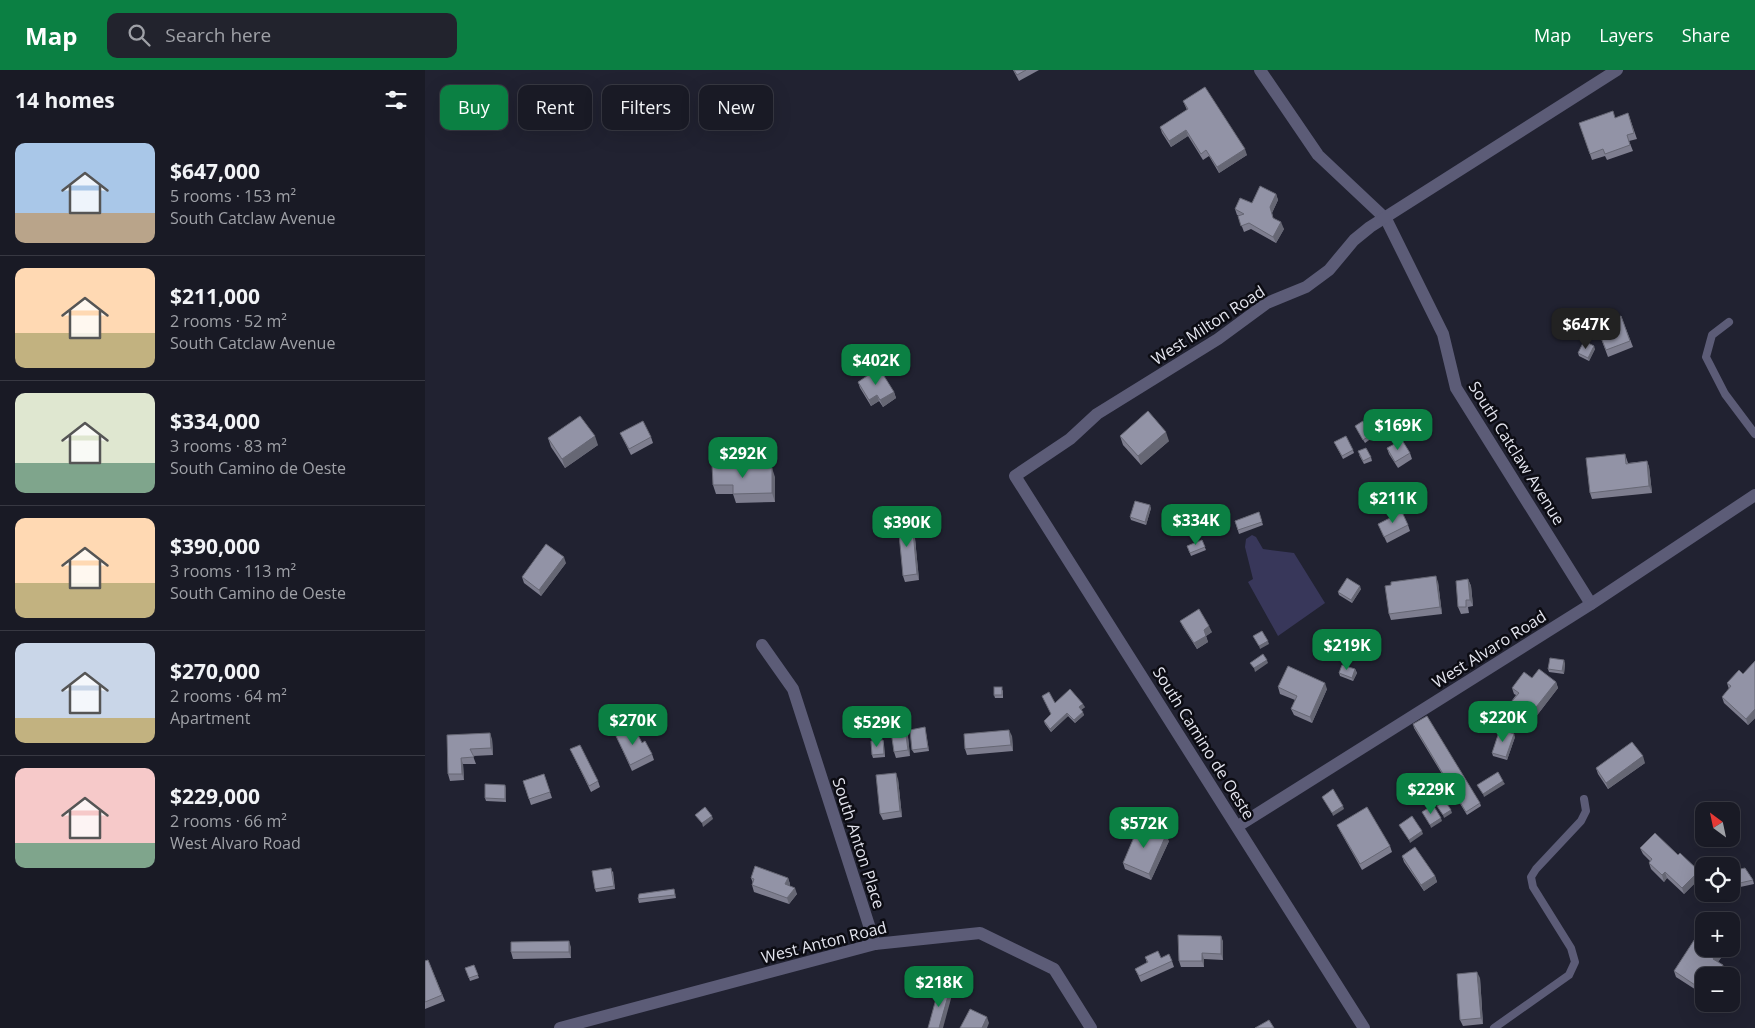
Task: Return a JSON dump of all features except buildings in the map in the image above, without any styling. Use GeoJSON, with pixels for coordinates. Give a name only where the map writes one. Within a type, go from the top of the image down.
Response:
{"type":"FeatureCollection","features":[{"type":"Feature","properties":{"kind":"street","name":"South Catclaw Avenue"},"geometry":{"type":"LineString","coordinates":[[1261,70],[1318,155],[1386,219],[1443,334],[1457,388],[1591,604]]}},
{"type":"Feature","properties":{"kind":"street","name":"West Milton Road"},"geometry":{"type":"LineString","coordinates":[[1015,476],[1070,440],[1097,414],[1218,340],[1267,304],[1306,287],[1329,270],[1354,240],[1370,227],[1386,219],[1617,70]]}},
{"type":"Feature","properties":{"kind":"street","name":"South Camino de Oeste"},"geometry":{"type":"LineString","coordinates":[[1015,476],[1364,1028]]}},
{"type":"Feature","properties":{"kind":"street","name":"West Alvaro Road"},"geometry":{"type":"LineString","coordinates":[[1238,826],[1591,604],[1755,495]]}},
{"type":"Feature","properties":{"kind":"street","name":"South Anton Place"},"geometry":{"type":"LineString","coordinates":[[762,644],[793,689],[875,944]]}},
{"type":"Feature","properties":{"kind":"street","name":"West Anton Road"},"geometry":{"type":"LineString","coordinates":[[560,1028],[875,944],[980,933],[1054,969],[1091,1028]]}},
{"type":"Feature","properties":{"kind":"lane"},"geometry":{"type":"LineString","coordinates":[[1729,322],[1711,335],[1705,356],[1725,394],[1755,434]]}},
{"type":"Feature","properties":{"kind":"lane"},"geometry":{"type":"LineString","coordinates":[[1494,1028],[1569,975],[1575,962],[1571,948],[1533,887],[1531,877],[1536,869],[1581,821],[1586,811],[1584,799]]}},
{"type":"Feature","properties":{"kind":"shaded area"},"geometry":{"type":"Polygon","coordinates":[[[1252,535],[1256,537],[1263,549],[1294,553],[1325,603],[1278,636],[1248,582],[1253,579],[1245,547],[1246,539],[1252,535]]]}}]}
